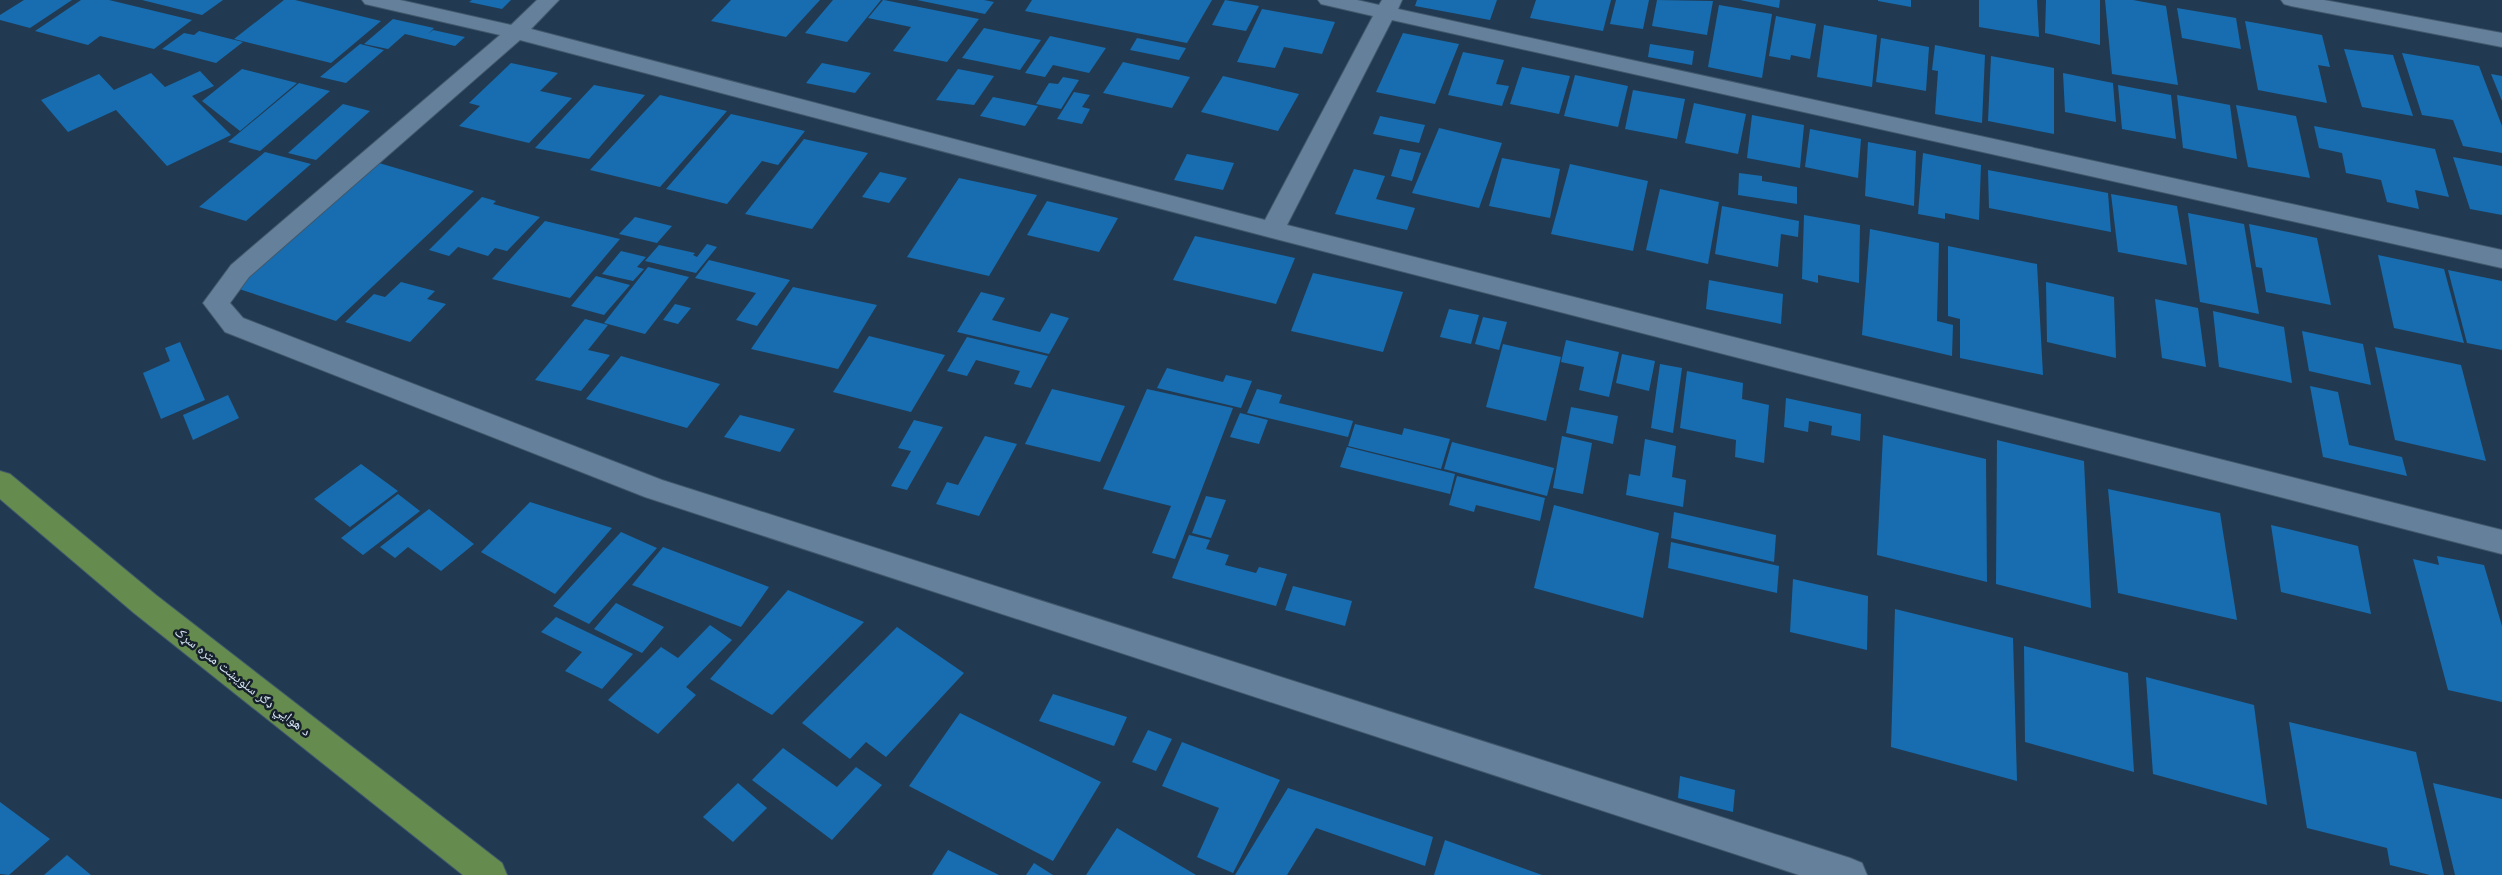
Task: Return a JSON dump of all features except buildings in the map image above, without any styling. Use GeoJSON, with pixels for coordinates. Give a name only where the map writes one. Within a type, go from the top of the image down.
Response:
{"type":"FeatureCollection","features":[{"type":"Feature","properties":{"kind":"main road","name":"د هوايي ډګر سلویښت متره سړک"},"geometry":{"type":"LineString","coordinates":[[0,482],[145,604],[490,875]]}},
{"type":"Feature","properties":{"kind":"street"},"geometry":{"type":"LineString","coordinates":[[372,0],[516,32],[1272,230],[2502,542]]}},
{"type":"Feature","properties":{"kind":"street"},"geometry":{"type":"LineString","coordinates":[[549,0],[516,32],[240,271],[216,303],[234,325],[656,489],[1850,875]]}},
{"type":"Feature","properties":{"kind":"street"},"geometry":{"type":"LineString","coordinates":[[1328,0],[1388,6],[2502,259]]}},
{"type":"Feature","properties":{"kind":"street"},"geometry":{"type":"LineString","coordinates":[[2292,0],[2502,40]]}},
{"type":"Feature","properties":{"kind":"street"},"geometry":{"type":"LineString","coordinates":[[1272,230],[1388,6]]}}]}
